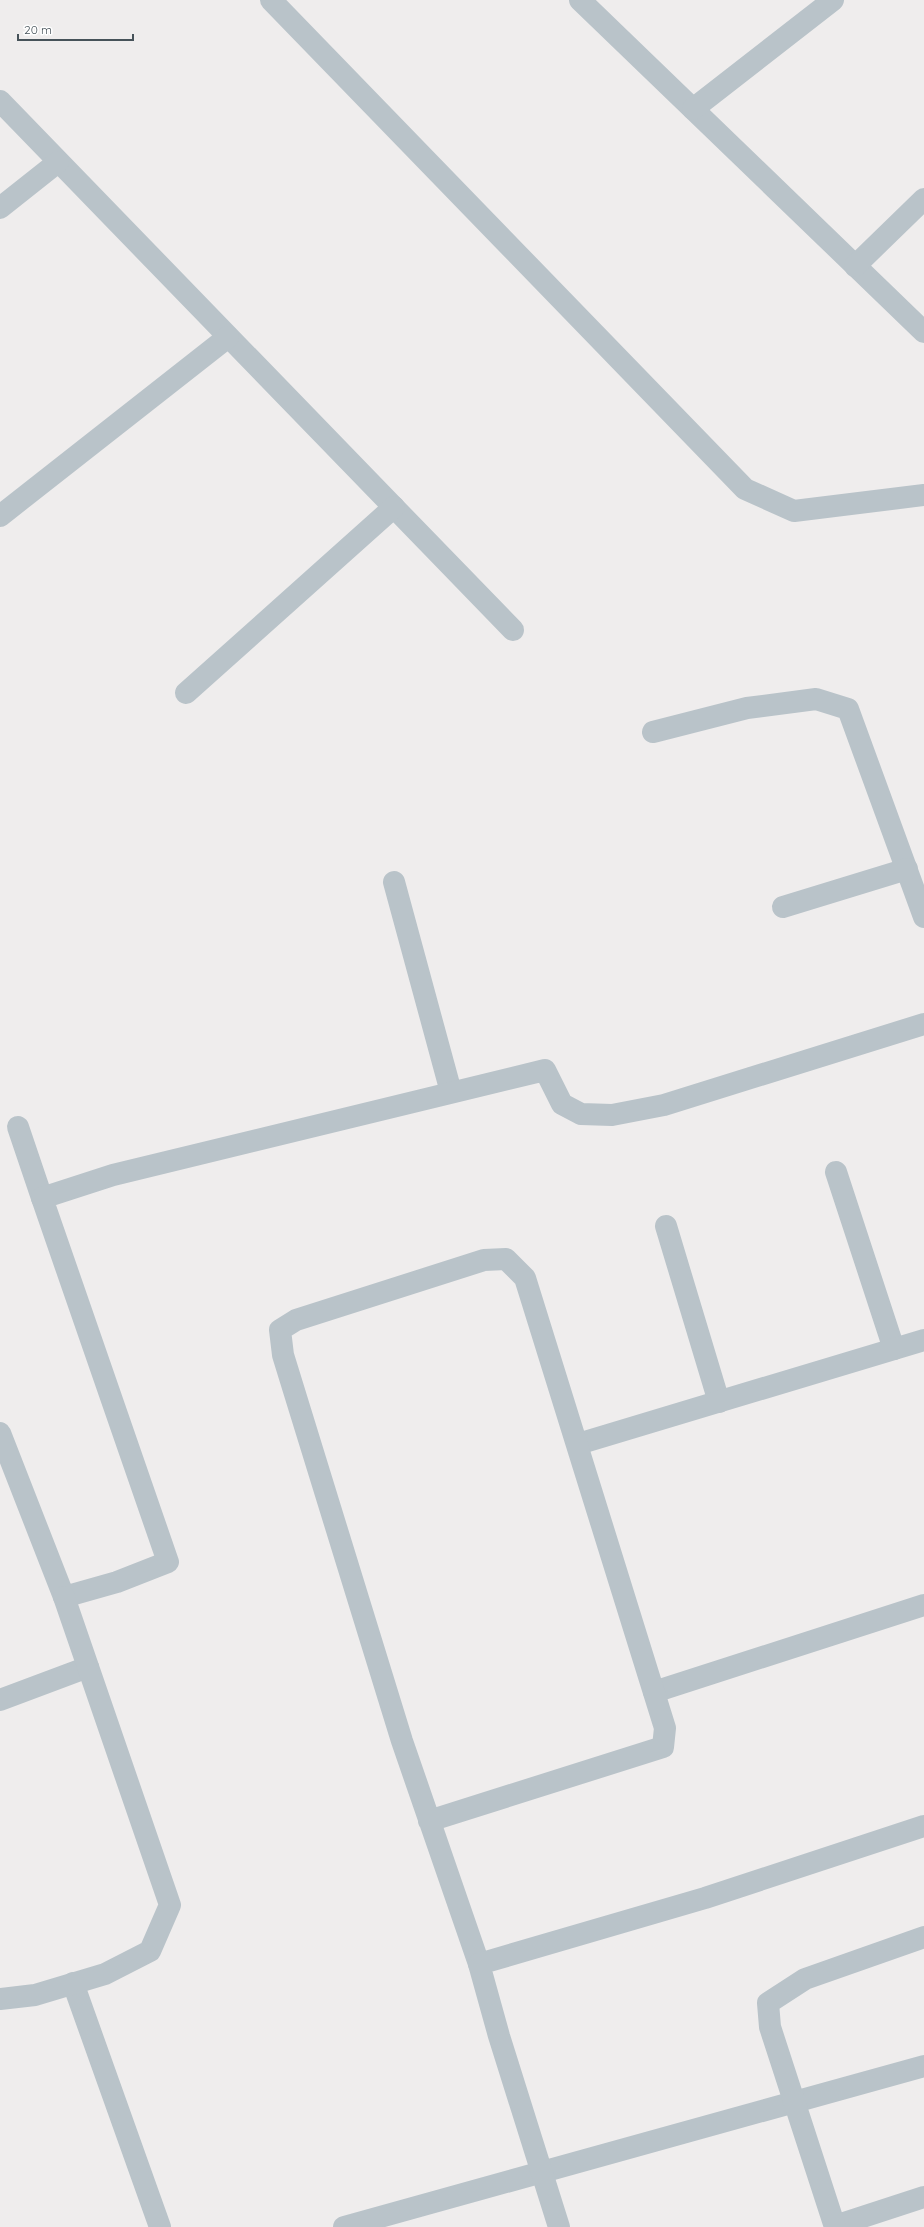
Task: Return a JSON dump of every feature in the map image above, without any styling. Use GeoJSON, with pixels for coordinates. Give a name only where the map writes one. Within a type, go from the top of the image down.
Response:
{"type":"FeatureCollection","features":[{"type":"Feature","properties":{"kind":"street"},"geometry":{"type":"LineString","coordinates":[[272,0],[745,489],[794,511],[924,494]]}},
{"type":"Feature","properties":{"kind":"street"},"geometry":{"type":"LineString","coordinates":[[580,0],[924,332]]}},
{"type":"Feature","properties":{"kind":"street"},"geometry":{"type":"LineString","coordinates":[[693,109],[833,0]]}},
{"type":"Feature","properties":{"kind":"street"},"geometry":{"type":"LineString","coordinates":[[0,101],[512,630]]}},
{"type":"Feature","properties":{"kind":"street"},"geometry":{"type":"LineString","coordinates":[[0,208],[58,162]]}},
{"type":"Feature","properties":{"kind":"street"},"geometry":{"type":"LineString","coordinates":[[855,266],[924,199]]}},
{"type":"Feature","properties":{"kind":"street"},"geometry":{"type":"LineString","coordinates":[[0,516],[228,337]]}},
{"type":"Feature","properties":{"kind":"street"},"geometry":{"type":"LineString","coordinates":[[186,693],[394,507]]}},
{"type":"Feature","properties":{"kind":"street"},"geometry":{"type":"LineString","coordinates":[[653,732],[747,708],[816,699],[848,709],[924,917]]}},
{"type":"Feature","properties":{"kind":"street"},"geometry":{"type":"LineString","coordinates":[[783,907],[907,870]]}},
{"type":"Feature","properties":{"kind":"street"},"geometry":{"type":"LineString","coordinates":[[394,882],[451,1092]]}},
{"type":"Feature","properties":{"kind":"street"},"geometry":{"type":"LineString","coordinates":[[42,1198],[113,1175],[545,1070],[562,1104],[581,1114],[612,1115],[664,1106],[924,1024]]}},
{"type":"Feature","properties":{"kind":"street"},"geometry":{"type":"LineString","coordinates":[[18,1127],[168,1562],[117,1582],[64,1598]]}},
{"type":"Feature","properties":{"kind":"street"},"geometry":{"type":"LineString","coordinates":[[836,1172],[894,1349]]}},
{"type":"Feature","properties":{"kind":"street"},"geometry":{"type":"LineString","coordinates":[[666,1226],[719,1402]]}},
{"type":"Feature","properties":{"kind":"street"},"geometry":{"type":"LineString","coordinates":[[429,1822],[663,1747],[665,1728],[578,1444],[525,1278],[506,1259],[484,1260],[296,1320],[280,1330],[283,1355],[402,1741],[429,1822],[479,1964],[541,2172],[559,2227]]}},
{"type":"Feature","properties":{"kind":"street"},"geometry":{"type":"LineString","coordinates":[[578,1444],[924,1340]]}},
{"type":"Feature","properties":{"kind":"street"},"geometry":{"type":"LineString","coordinates":[[0,1433],[64,1598],[170,1905],[150,1951],[105,1974],[35,1995],[0,1999]]}},
{"type":"Feature","properties":{"kind":"street"},"geometry":{"type":"LineString","coordinates":[[654,1692],[924,1605]]}},
{"type":"Feature","properties":{"kind":"street"},"geometry":{"type":"LineString","coordinates":[[0,1700],[88,1666]]}},
{"type":"Feature","properties":{"kind":"street"},"geometry":{"type":"LineString","coordinates":[[479,1964],[706,1898],[924,1826]]}},
{"type":"Feature","properties":{"kind":"street"},"geometry":{"type":"LineString","coordinates":[[924,1937],[805,1979],[768,2003],[770,2027],[835,2227],[924,2197]]}},
{"type":"Feature","properties":{"kind":"street"},"geometry":{"type":"LineString","coordinates":[[73,1983],[160,2227]]}},
{"type":"Feature","properties":{"kind":"street"},"geometry":{"type":"LineString","coordinates":[[344,2227],[924,2066]]}}]}
